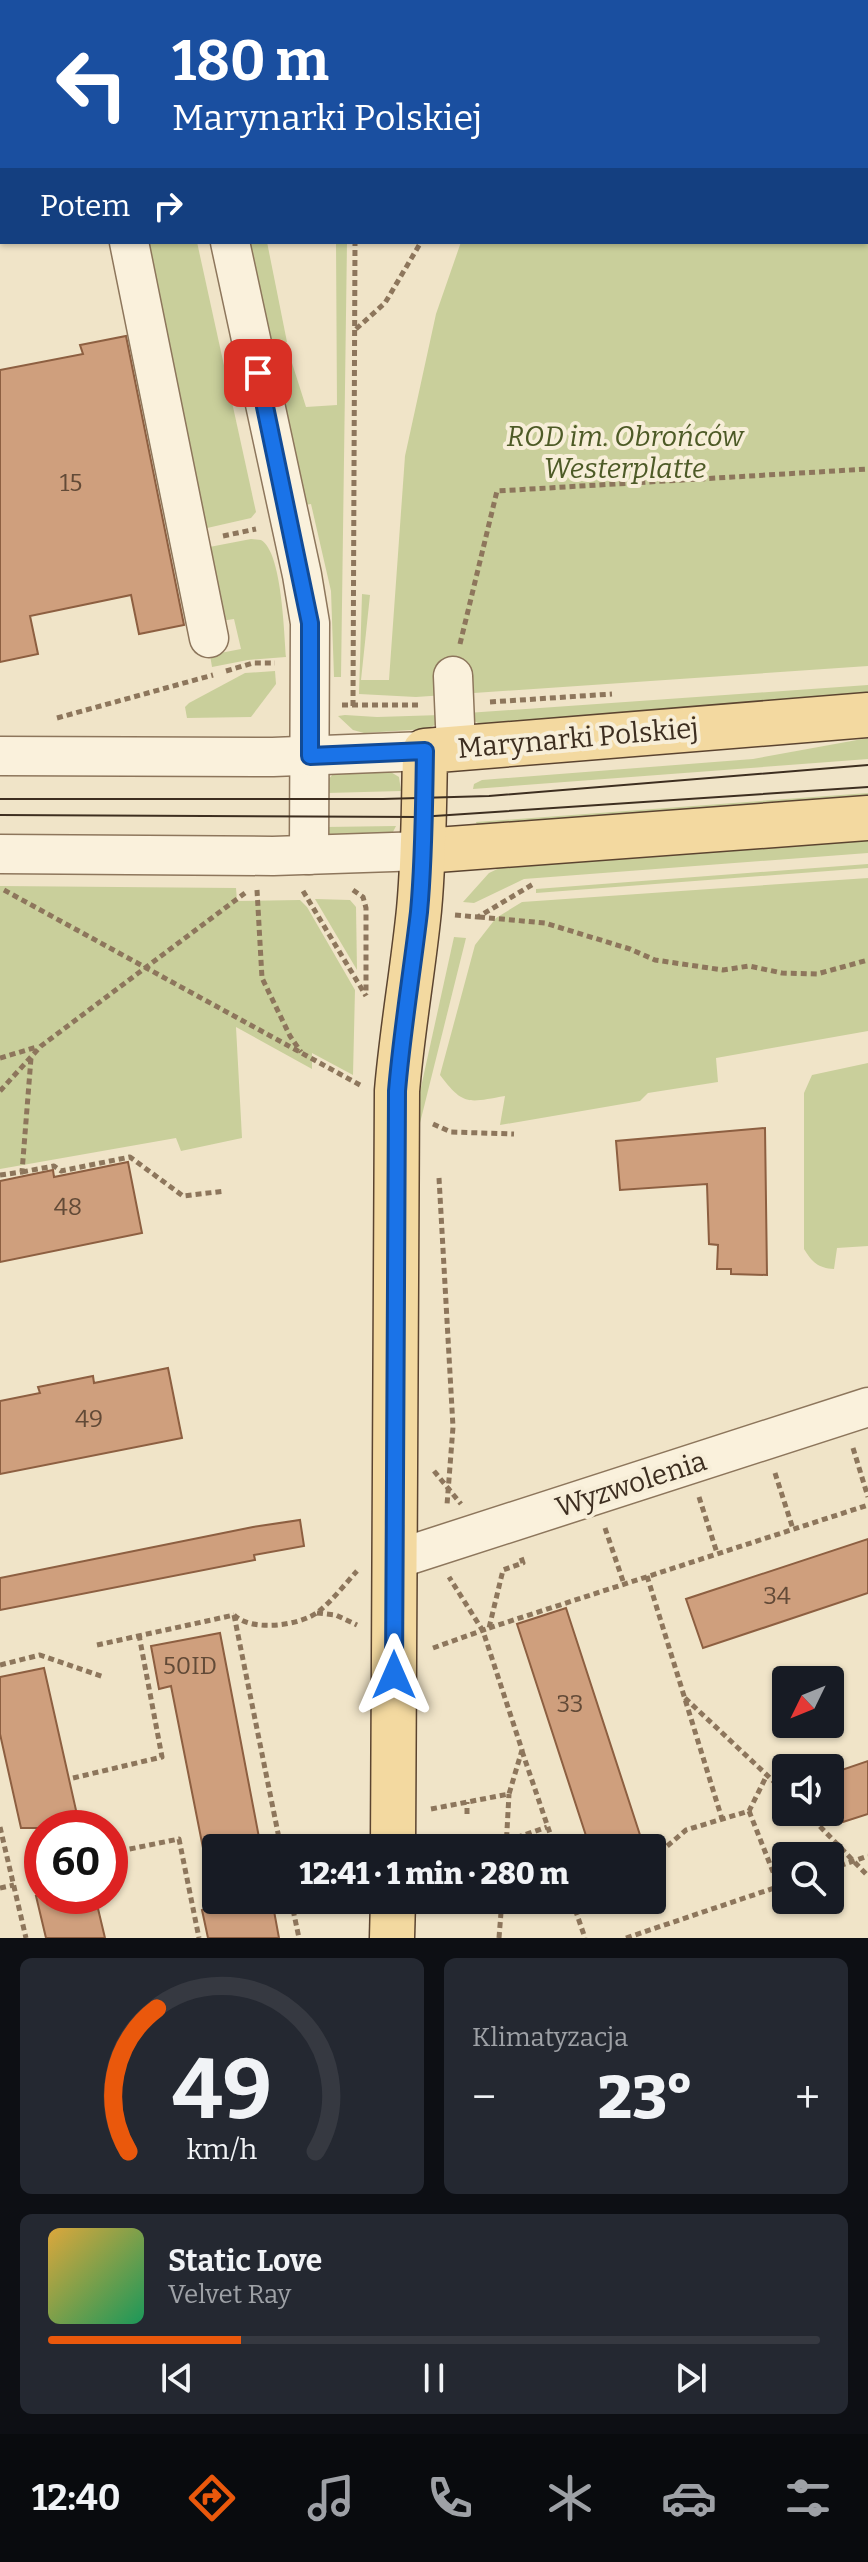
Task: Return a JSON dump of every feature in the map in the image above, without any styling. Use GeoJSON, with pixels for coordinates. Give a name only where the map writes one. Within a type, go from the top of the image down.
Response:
{"type":"FeatureCollection","features":[{"type":"Feature","properties":{"kind":"main road","name":"Marynarki Polskiej"},"geometry":{"type":"LineString","coordinates":[[440,750],[868,715]]}},
{"type":"Feature","properties":{"kind":"main road"},"geometry":{"type":"LineString","coordinates":[[394,1834],[409,1561],[397,1091],[419,912],[423,851],[440,750]]}},
{"type":"Feature","properties":{"kind":"main road"},"geometry":{"type":"LineString","coordinates":[[423,851],[868,818]]}},
{"type":"Feature","properties":{"kind":"main road"},"geometry":{"type":"LineString","coordinates":[[392,1938],[393,1914]]}},
{"type":"Feature","properties":{"kind":"street"},"geometry":{"type":"LineString","coordinates":[[129,244],[209,638]]}},
{"type":"Feature","properties":{"kind":"street"},"geometry":{"type":"LineString","coordinates":[[230,244],[310,623],[310,756],[304,871]]}},
{"type":"Feature","properties":{"kind":"street"},"geometry":{"type":"LineString","coordinates":[[440,750],[453,690]]}},
{"type":"Feature","properties":{"kind":"street","name":"Marynarki Polskiej"},"geometry":{"type":"LineString","coordinates":[[0,756],[310,756],[440,750]]}},
{"type":"Feature","properties":{"kind":"street"},"geometry":{"type":"LineString","coordinates":[[0,854],[304,871],[423,851]]}},
{"type":"Feature","properties":{"kind":"street","name":"Wyzwolenia"},"geometry":{"type":"LineString","coordinates":[[409,1561],[496,1528],[856,1411]]}},
{"type":"Feature","properties":{"kind":"path"},"geometry":{"type":"LineString","coordinates":[[355,244],[353,706],[453,690],[621,693]]}},
{"type":"Feature","properties":{"kind":"path"},"geometry":{"type":"LineString","coordinates":[[355,330],[385,303],[420,244]]}},
{"type":"Feature","properties":{"kind":"path"},"geometry":{"type":"LineString","coordinates":[[453,690],[497,491],[868,469]]}},
{"type":"Feature","properties":{"kind":"path"},"geometry":{"type":"LineString","coordinates":[[236,533],[250,530]]}},
{"type":"Feature","properties":{"kind":"path"},"geometry":{"type":"LineString","coordinates":[[57,718],[253,663],[279,663]]}},
{"type":"Feature","properties":{"kind":"path"},"geometry":{"type":"LineString","coordinates":[[304,871],[366,997]]}},
{"type":"Feature","properties":{"kind":"path"},"geometry":{"type":"LineString","coordinates":[[0,1091],[41,1046],[239,896],[257,887],[265,887]]}},
{"type":"Feature","properties":{"kind":"path"},"geometry":{"type":"LineString","coordinates":[[257,887],[262,978],[301,1052]]}},
{"type":"Feature","properties":{"kind":"path"},"geometry":{"type":"LineString","coordinates":[[0,888],[365,1088]]}},
{"type":"Feature","properties":{"kind":"path"},"geometry":{"type":"LineString","coordinates":[[478,917],[545,923],[630,949],[655,960],[723,970],[749,966],[782,973],[817,974],[868,960]]}},
{"type":"Feature","properties":{"kind":"path"},"geometry":{"type":"LineString","coordinates":[[0,1058],[41,1046]]}},
{"type":"Feature","properties":{"kind":"path"},"geometry":{"type":"LineString","coordinates":[[22,1172],[31,1057]]}},
{"type":"Feature","properties":{"kind":"path"},"geometry":{"type":"LineString","coordinates":[[424,1120],[451,1132],[514,1134]]}},
{"type":"Feature","properties":{"kind":"path"},"geometry":{"type":"LineString","coordinates":[[0,1175],[54,1166],[61,1171],[130,1157],[183,1196],[225,1191]]}},
{"type":"Feature","properties":{"kind":"path"},"geometry":{"type":"LineString","coordinates":[[234,1615],[242,1623],[263,1625],[286,1624],[316,1613],[409,1561],[445,1522],[453,1427],[439,1178]]}},
{"type":"Feature","properties":{"kind":"path"},"geometry":{"type":"LineString","coordinates":[[856,1411],[868,1497]]}},
{"type":"Feature","properties":{"kind":"path"},"geometry":{"type":"LineString","coordinates":[[764,1440],[793,1529]]}},
{"type":"Feature","properties":{"kind":"path"},"geometry":{"type":"LineString","coordinates":[[427,1463],[448,1489],[496,1528],[523,1563],[503,1570],[486,1629]]}},
{"type":"Feature","properties":{"kind":"path"},"geometry":{"type":"LineString","coordinates":[[688,1465],[717,1553]]}},
{"type":"Feature","properties":{"kind":"path"},"geometry":{"type":"LineString","coordinates":[[594,1496],[624,1584]]}},
{"type":"Feature","properties":{"kind":"path"},"geometry":{"type":"LineString","coordinates":[[427,1650],[868,1505]]}},
{"type":"Feature","properties":{"kind":"path"},"geometry":{"type":"LineString","coordinates":[[409,1561],[486,1629],[550,1834]]}},
{"type":"Feature","properties":{"kind":"path"},"geometry":{"type":"LineString","coordinates":[[647,1576],[722,1819]]}},
{"type":"Feature","properties":{"kind":"path"},"geometry":{"type":"LineString","coordinates":[[316,1613],[336,1615],[361,1627]]}},
{"type":"Feature","properties":{"kind":"path"},"geometry":{"type":"LineString","coordinates":[[97,1645],[234,1615]]}},
{"type":"Feature","properties":{"kind":"path"},"geometry":{"type":"LineString","coordinates":[[234,1615],[278,1834]]}},
{"type":"Feature","properties":{"kind":"path"},"geometry":{"type":"LineString","coordinates":[[73,1778],[162,1757],[139,1635]]}},
{"type":"Feature","properties":{"kind":"path"},"geometry":{"type":"LineString","coordinates":[[0,1665],[40,1655],[104,1677]]}},
{"type":"Feature","properties":{"kind":"path"},"geometry":{"type":"LineString","coordinates":[[685,1697],[772,1780]]}},
{"type":"Feature","properties":{"kind":"path"},"geometry":{"type":"LineString","coordinates":[[507,1834],[509,1794],[522,1750]]}},
{"type":"Feature","properties":{"kind":"path"},"geometry":{"type":"LineString","coordinates":[[666,1847],[686,1830],[749,1811],[767,1775]]}},
{"type":"Feature","properties":{"kind":"path"},"geometry":{"type":"LineString","coordinates":[[425,1810],[509,1794]]}},
{"type":"Feature","properties":{"kind":"path"},"geometry":{"type":"LineString","coordinates":[[467,1802],[467,1814]]}},
{"type":"Feature","properties":{"kind":"path"},"geometry":{"type":"LineString","coordinates":[[749,1811],[772,1869]]}},
{"type":"Feature","properties":{"kind":"path"},"geometry":{"type":"LineString","coordinates":[[819,1826],[868,1876]]}},
{"type":"Feature","properties":{"kind":"path"},"geometry":{"type":"LineString","coordinates":[[0,1827],[26,1938]]}},
{"type":"Feature","properties":{"kind":"path"},"geometry":{"type":"LineString","coordinates":[[531,1834],[548,1827]]}},
{"type":"Feature","properties":{"kind":"path"},"geometry":{"type":"LineString","coordinates":[[128,1849],[179,1839],[199,1938]]}},
{"type":"Feature","properties":{"kind":"path"},"geometry":{"type":"LineString","coordinates":[[844,1865],[868,1856]]}},
{"type":"Feature","properties":{"kind":"path"},"geometry":{"type":"LineString","coordinates":[[0,1888],[14,1885]]}},
{"type":"Feature","properties":{"kind":"path"},"geometry":{"type":"LineString","coordinates":[[626,1938],[772,1889]]}},
{"type":"Feature","properties":{"kind":"path"},"geometry":{"type":"LineString","coordinates":[[294,1914],[299,1938]]}},
{"type":"Feature","properties":{"kind":"path"},"geometry":{"type":"LineString","coordinates":[[499,1938],[501,1914]]}},
{"type":"Feature","properties":{"kind":"path"},"geometry":{"type":"LineString","coordinates":[[577,1914],[585,1938]]}},
{"type":"Feature","properties":{"kind":"green space"},"geometry":{"type":"Polygon","coordinates":[[[138,244],[197,244],[256,512],[251,518],[194,531],[138,244]]]}},
{"type":"Feature","properties":{"kind":"green space"},"geometry":{"type":"Polygon","coordinates":[[[247,244],[267,244],[287,342],[272,356],[247,244]]]}},
{"type":"Feature","properties":{"kind":"green space"},"geometry":{"type":"Polygon","coordinates":[[[336,244],[347,244],[341,677],[334,677],[331,591],[311,504],[305,505],[276,376],[282,368],[292,363],[306,407],[337,405],[336,244]]]}},
{"type":"Feature","properties":{"kind":"green space","name":"ROD im. Obrońców Westerplatte"},"geometry":{"type":"Polygon","coordinates":[[[460,244],[868,244],[868,666],[416,697],[359,694],[362,594],[370,595],[361,680],[389,680],[405,456],[436,314],[460,244]]]}},
{"type":"Feature","properties":{"kind":"green space"},"geometry":{"type":"Polygon","coordinates":[[[251,539],[261,540],[268,547],[278,576],[286,657],[212,667],[210,655],[241,649],[234,619],[214,622],[199,549],[251,539]]]}},
{"type":"Feature","properties":{"kind":"green space"},"geometry":{"type":"Polygon","coordinates":[[[275,671],[276,684],[251,717],[187,718],[185,707],[189,703],[245,673],[275,671]]]}},
{"type":"Feature","properties":{"kind":"green space"},"geometry":{"type":"Polygon","coordinates":[[[868,685],[868,700],[486,727],[467,713],[868,685]]]}},
{"type":"Feature","properties":{"kind":"green space"},"geometry":{"type":"Polygon","coordinates":[[[441,715],[435,725],[426,729],[364,733],[353,730],[338,716],[441,715]]]}},
{"type":"Feature","properties":{"kind":"green space"},"geometry":{"type":"Polygon","coordinates":[[[868,738],[868,759],[473,789],[474,784],[482,780],[753,759],[868,738]]]}},
{"type":"Feature","properties":{"kind":"green space"},"geometry":{"type":"Polygon","coordinates":[[[389,771],[399,777],[401,791],[327,793],[327,781],[333,774],[389,771]]]}},
{"type":"Feature","properties":{"kind":"green space"},"geometry":{"type":"Polygon","coordinates":[[[868,793],[868,801],[477,825],[476,822],[868,793]]]}},
{"type":"Feature","properties":{"kind":"green space"},"geometry":{"type":"Polygon","coordinates":[[[396,826],[392,834],[328,837],[325,827],[396,826]]]}},
{"type":"Feature","properties":{"kind":"green space"},"geometry":{"type":"Polygon","coordinates":[[[868,836],[868,853],[524,879],[474,903],[463,902],[489,873],[508,864],[868,836]]]}},
{"type":"Feature","properties":{"kind":"green space"},"geometry":{"type":"Polygon","coordinates":[[[868,864],[868,868],[536,893],[536,889],[868,864]]]}},
{"type":"Feature","properties":{"kind":"green space"},"geometry":{"type":"Polygon","coordinates":[[[868,878],[868,1031],[716,1058],[718,1082],[648,1093],[640,1101],[500,1125],[505,1096],[468,1100],[455,1093],[440,1075],[475,945],[496,918],[522,902],[868,878]]]}},
{"type":"Feature","properties":{"kind":"green space"},"geometry":{"type":"Polygon","coordinates":[[[0,886],[236,888],[237,901],[300,900],[355,990],[353,1075],[312,1053],[312,1069],[236,1027],[242,1138],[181,1151],[176,1138],[0,1169],[0,886]]]}},
{"type":"Feature","properties":{"kind":"green space"},"geometry":{"type":"Polygon","coordinates":[[[315,899],[350,900],[356,907],[357,970],[315,899]]]}},
{"type":"Feature","properties":{"kind":"green space"},"geometry":{"type":"Polygon","coordinates":[[[454,937],[466,938],[420,1123],[416,1162],[414,1119],[454,937]]]}},
{"type":"Feature","properties":{"kind":"green space"},"geometry":{"type":"Polygon","coordinates":[[[868,1063],[868,1246],[837,1248],[834,1269],[828,1268],[816,1264],[804,1249],[804,1093],[812,1075],[868,1063]]]}},
{"type":"Feature","properties":{"kind":"building"},"geometry":{"type":"Polygon","coordinates":[[[126,336],[184,625],[139,634],[131,595],[30,616],[38,654],[0,662],[0,370],[83,354],[80,345],[126,336]]]}},
{"type":"Feature","properties":{"kind":"building"},"geometry":{"type":"Polygon","coordinates":[[[765,1128],[767,1275],[731,1274],[731,1269],[717,1269],[718,1245],[709,1244],[707,1184],[620,1190],[616,1141],[765,1128]]]}},
{"type":"Feature","properties":{"kind":"building"},"geometry":{"type":"Polygon","coordinates":[[[128,1162],[142,1233],[0,1262],[0,1181],[53,1170],[54,1177],[128,1162]]]}},
{"type":"Feature","properties":{"kind":"building"},"geometry":{"type":"Polygon","coordinates":[[[168,1368],[182,1438],[0,1474],[0,1401],[40,1393],[38,1387],[93,1376],[94,1383],[168,1368]]]}},
{"type":"Feature","properties":{"kind":"building"},"geometry":{"type":"Polygon","coordinates":[[[300,1520],[304,1546],[254,1555],[255,1560],[0,1610],[0,1578],[300,1520]]]}},
{"type":"Feature","properties":{"kind":"building"},"geometry":{"type":"Polygon","coordinates":[[[868,1539],[868,1593],[703,1648],[686,1599],[868,1539]]]}},
{"type":"Feature","properties":{"kind":"building"},"geometry":{"type":"Polygon","coordinates":[[[566,1608],[640,1834],[585,1834],[517,1624],[566,1608]]]}},
{"type":"Feature","properties":{"kind":"building"},"geometry":{"type":"Polygon","coordinates":[[[220,1633],[258,1834],[202,1834],[202,1843],[171,1686],[159,1689],[151,1646],[220,1633]]]}},
{"type":"Feature","properties":{"kind":"building"},"geometry":{"type":"Polygon","coordinates":[[[44,1668],[76,1810],[24,1810],[24,1828],[21,1828],[0,1734],[0,1677],[44,1668]]]}},
{"type":"Feature","properties":{"kind":"building"},"geometry":{"type":"Polygon","coordinates":[[[868,1761],[868,1814],[844,1822],[844,1769],[868,1761]]]}},
{"type":"Feature","properties":{"kind":"building"},"geometry":{"type":"Polygon","coordinates":[[[40,1914],[99,1914],[105,1938],[46,1938],[40,1914]]]}},
{"type":"Feature","properties":{"kind":"building"},"geometry":{"type":"Polygon","coordinates":[[[203,1914],[275,1914],[279,1938],[208,1938],[203,1914]]]}},
{"type":"Feature","properties":{"kind":"tram line"},"geometry":{"type":"LineString","coordinates":[[0,799],[489,796],[868,765]]}},
{"type":"Feature","properties":{"kind":"tram line"},"geometry":{"type":"LineString","coordinates":[[0,815],[419,817],[868,787]]}},
{"type":"Feature","properties":{"kind":"route"},"geometry":{"type":"LineString","coordinates":[[258,373],[310,623],[310,756],[425,751],[419,912],[397,1091],[394,1675]]}}]}
